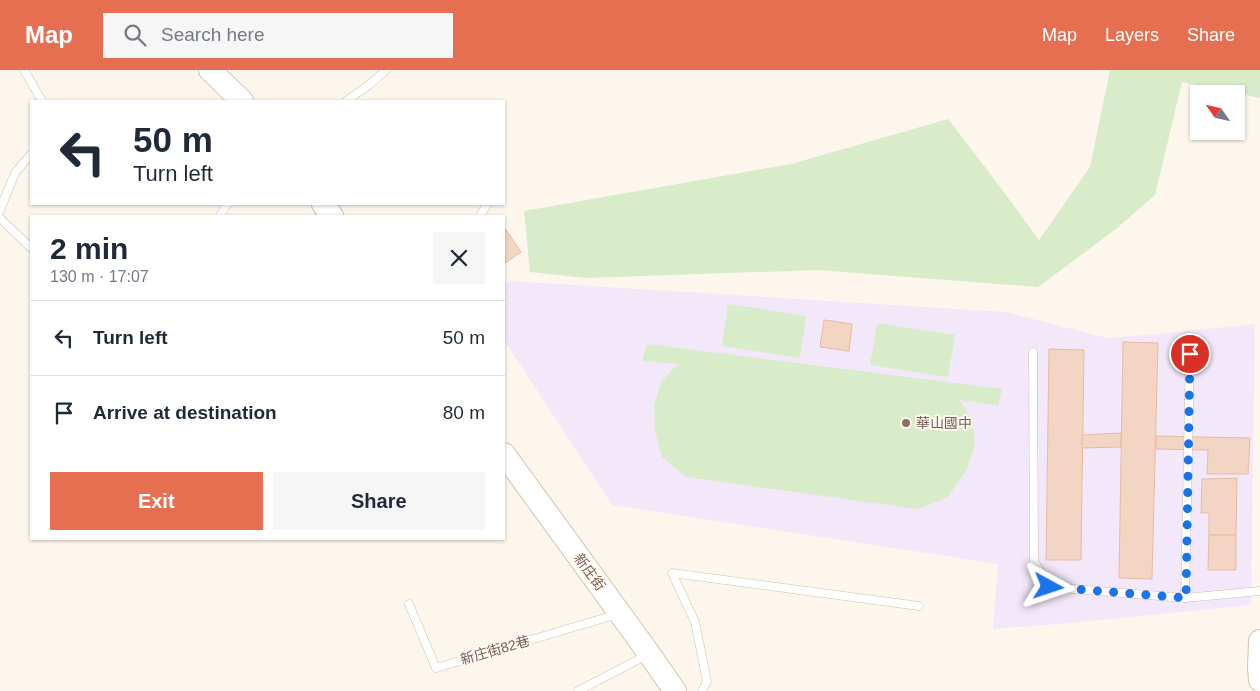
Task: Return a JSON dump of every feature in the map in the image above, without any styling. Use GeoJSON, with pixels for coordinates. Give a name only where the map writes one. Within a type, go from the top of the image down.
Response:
{"type":"FeatureCollection","features":[{"type":"Feature","properties":{"kind":"street"},"geometry":{"type":"LineString","coordinates":[[210,70],[241,100]]}},
{"type":"Feature","properties":{"kind":"street","name":"新庄街"},"geometry":{"type":"LineString","coordinates":[[505,455],[675,691]]}},
{"type":"Feature","properties":{"kind":"street"},"geometry":{"type":"LineString","coordinates":[[1260,641],[1260,680]]}},
{"type":"Feature","properties":{"kind":"lane"},"geometry":{"type":"LineString","coordinates":[[24,70],[41,100]]}},
{"type":"Feature","properties":{"kind":"lane"},"geometry":{"type":"LineString","coordinates":[[347,100],[386,70]]}},
{"type":"Feature","properties":{"kind":"lane"},"geometry":{"type":"LineString","coordinates":[[0,210],[15,173],[30,155]]}},
{"type":"Feature","properties":{"kind":"lane"},"geometry":{"type":"LineString","coordinates":[[0,218],[30,247]]}},
{"type":"Feature","properties":{"kind":"lane"},"geometry":{"type":"LineString","coordinates":[[1033,352],[1034,561],[1049,587],[1186,598],[1260,590]]}},
{"type":"Feature","properties":{"kind":"lane"},"geometry":{"type":"LineString","coordinates":[[1186,598],[1190,354]]}},
{"type":"Feature","properties":{"kind":"lane"},"geometry":{"type":"LineString","coordinates":[[702,691],[707,681],[694,622],[672,573],[920,606]]}},
{"type":"Feature","properties":{"kind":"lane","name":"新庄街82巷"},"geometry":{"type":"LineString","coordinates":[[409,604],[436,668],[620,614]]}},
{"type":"Feature","properties":{"kind":"lane"},"geometry":{"type":"LineString","coordinates":[[584,690],[649,654]]}},
{"type":"Feature","properties":{"kind":"shaded area","name":"華山國中"},"geometry":{"type":"Polygon","coordinates":[[[511,281],[1006,312],[1107,338],[1255,324],[1251,605],[993,629],[998,564],[612,505],[505,342],[505,284],[511,281]]]}},
{"type":"Feature","properties":{"kind":"green space"},"geometry":{"type":"Polygon","coordinates":[[[1110,70],[1260,70],[1260,98],[1245,95],[1245,85],[1197,85],[1182,82],[1155,195],[1116,229],[1038,287],[818,270],[586,278],[530,272],[524,211],[791,164],[948,119],[1039,240],[1090,167],[1110,70]]]}},
{"type":"Feature","properties":{"kind":"green space"},"geometry":{"type":"Polygon","coordinates":[[[728,304],[806,316],[800,358],[722,346],[728,304]]]}},
{"type":"Feature","properties":{"kind":"green space"},"geometry":{"type":"Polygon","coordinates":[[[877,323],[955,335],[948,377],[870,365],[877,323]]]}},
{"type":"Feature","properties":{"kind":"green space"},"geometry":{"type":"Polygon","coordinates":[[[647,344],[1002,389],[998,406],[960,400],[973,422],[975,445],[966,471],[947,498],[917,509],[686,477],[662,457],[655,431],[654,405],[661,382],[678,364],[642,361],[647,344]]]}},
{"type":"Feature","properties":{"kind":"building"},"geometry":{"type":"Polygon","coordinates":[[[505,228],[521,252],[505,263],[505,228]]]}},
{"type":"Feature","properties":{"kind":"building"},"geometry":{"type":"Polygon","coordinates":[[[824,320],[852,324],[849,351],[820,347],[824,320]]]}},
{"type":"Feature","properties":{"kind":"building"},"geometry":{"type":"Polygon","coordinates":[[[1123,342],[1158,343],[1152,579],[1119,578],[1123,342]]]}},
{"type":"Feature","properties":{"kind":"building"},"geometry":{"type":"Polygon","coordinates":[[[1049,349],[1084,350],[1081,560],[1046,560],[1049,349]]]}},
{"type":"Feature","properties":{"kind":"building"},"geometry":{"type":"Polygon","coordinates":[[[1121,433],[1121,447],[1082,448],[1082,435],[1121,433]]]}},
{"type":"Feature","properties":{"kind":"building"},"geometry":{"type":"Polygon","coordinates":[[[1156,436],[1250,438],[1248,474],[1207,474],[1208,450],[1156,449],[1156,436]]]}},
{"type":"Feature","properties":{"kind":"building"},"geometry":{"type":"Polygon","coordinates":[[[1237,478],[1236,535],[1209,535],[1209,513],[1201,513],[1202,479],[1237,478]]]}},
{"type":"Feature","properties":{"kind":"building"},"geometry":{"type":"Polygon","coordinates":[[[1209,535],[1236,535],[1236,570],[1208,570],[1209,535]]]}},
{"type":"Feature","properties":{"kind":"place","name":"華山國中"},"geometry":{"type":"Point","coordinates":[906,423]}},
{"type":"Feature","properties":{"kind":"route"},"geometry":{"type":"LineString","coordinates":[[1049,587],[1186,598],[1190,354]]}}]}
